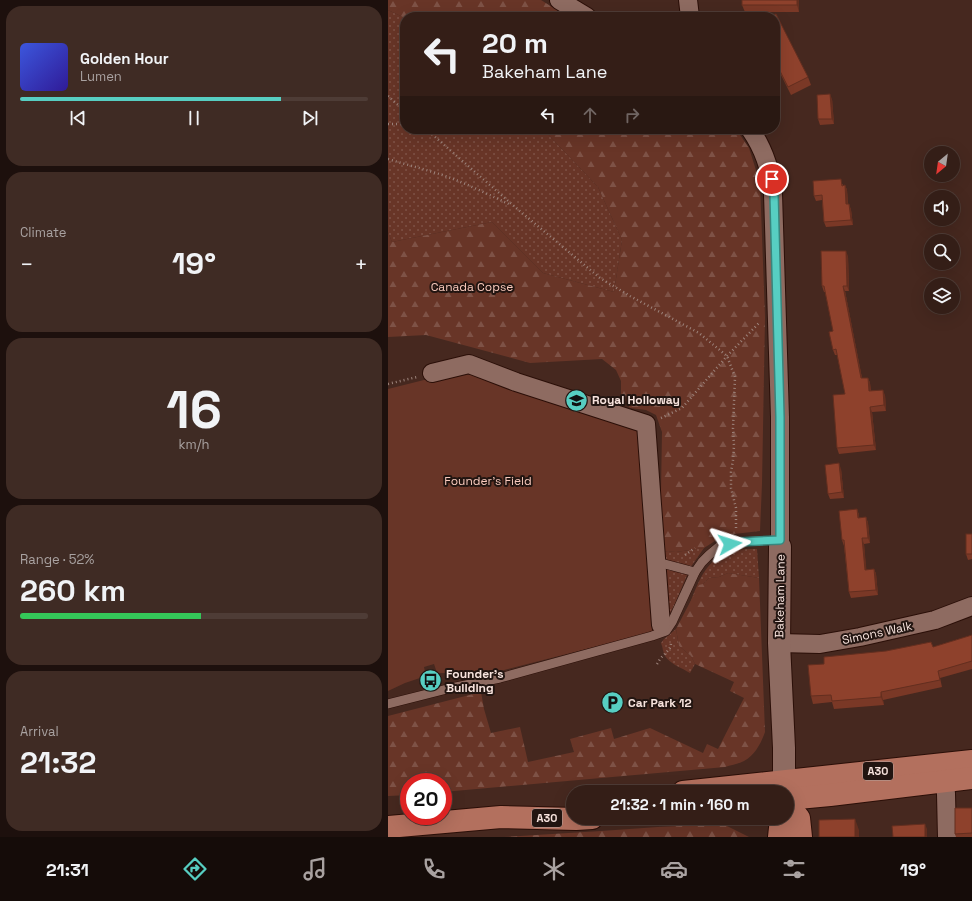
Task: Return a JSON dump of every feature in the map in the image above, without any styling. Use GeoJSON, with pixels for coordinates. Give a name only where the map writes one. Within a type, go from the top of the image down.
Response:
{"type":"FeatureCollection","features":[{"type":"Feature","properties":{"kind":"main road","name":"A30"},"geometry":{"type":"LineString","coordinates":[[794,790],[945,773],[972,762]]}},
{"type":"Feature","properties":{"kind":"main road","name":"A30"},"geometry":{"type":"LineString","coordinates":[[945,773],[972,778]]}},
{"type":"Feature","properties":{"kind":"main road","name":"A30"},"geometry":{"type":"LineString","coordinates":[[501,817],[535,808],[566,805]]}},
{"type":"Feature","properties":{"kind":"main road"},"geometry":{"type":"LineString","coordinates":[[794,812],[799,818],[801,837]]}},
{"type":"Feature","properties":{"kind":"main road","name":"A30"},"geometry":{"type":"LineString","coordinates":[[388,827],[501,817],[566,819]]}},
{"type":"Feature","properties":{"kind":"main road"},"geometry":{"type":"LineString","coordinates":[[779,837],[780,825]]}},
{"type":"Feature","properties":{"kind":"street"},"geometry":{"type":"LineString","coordinates":[[559,0],[578,12]]}},
{"type":"Feature","properties":{"kind":"street"},"geometry":{"type":"LineString","coordinates":[[688,0],[689,12]]}},
{"type":"Feature","properties":{"kind":"street","name":"Bakeham Lane"},"geometry":{"type":"LineString","coordinates":[[753,134],[764,154],[772,179],[774,194],[780,417],[779,643],[785,785]]}},
{"type":"Feature","properties":{"kind":"street"},"geometry":{"type":"LineString","coordinates":[[425,375],[469,364],[516,382],[646,424],[659,564],[661,625]]}},
{"type":"Feature","properties":{"kind":"street","name":"Simons Walk"},"geometry":{"type":"LineString","coordinates":[[779,643],[820,644],[860,637],[935,620],[972,606]]}},
{"type":"Feature","properties":{"kind":"street"},"geometry":{"type":"LineString","coordinates":[[945,773],[947,837]]}},
{"type":"Feature","properties":{"kind":"lane"},"geometry":{"type":"LineString","coordinates":[[388,704],[451,688],[500,678],[666,631],[678,612],[695,572],[708,555],[721,546],[738,542],[780,544]]}},
{"type":"Feature","properties":{"kind":"lane"},"geometry":{"type":"LineString","coordinates":[[659,564],[695,572]]}},
{"type":"Feature","properties":{"kind":"path"},"geometry":{"type":"LineString","coordinates":[[388,96],[400,107]]}},
{"type":"Feature","properties":{"kind":"path"},"geometry":{"type":"LineString","coordinates":[[388,124],[400,124]]}},
{"type":"Feature","properties":{"kind":"path"},"geometry":{"type":"LineString","coordinates":[[432,134],[515,207],[600,278],[699,333],[726,356],[735,377],[733,428],[734,446],[731,488],[736,508],[736,531],[731,533]]}},
{"type":"Feature","properties":{"kind":"path"},"geometry":{"type":"LineString","coordinates":[[388,158],[437,174],[484,192],[515,207]]}},
{"type":"Feature","properties":{"kind":"path"},"geometry":{"type":"LineString","coordinates":[[659,419],[682,408],[726,356],[760,322]]}},
{"type":"Feature","properties":{"kind":"path"},"geometry":{"type":"LineString","coordinates":[[388,384],[425,375]]}},
{"type":"Feature","properties":{"kind":"path"},"geometry":{"type":"LineString","coordinates":[[659,564],[685,556],[699,545]]}},
{"type":"Feature","properties":{"kind":"green space"},"geometry":{"type":"Polygon","coordinates":[[[388,0],[541,0],[560,12],[400,12],[400,16],[388,10],[388,0]]]}},
{"type":"Feature","properties":{"kind":"green space"},"geometry":{"type":"Polygon","coordinates":[[[388,10],[400,16],[400,134],[548,134],[598,187],[622,240],[614,292],[543,273],[492,222],[392,242],[388,232],[388,10]]]}},
{"type":"Feature","properties":{"kind":"green space","name":"Canada Copse"},"geometry":{"type":"Polygon","coordinates":[[[548,134],[739,134],[749,148],[760,183],[765,317],[760,531],[734,534],[718,539],[704,548],[676,552],[660,551],[662,432],[656,415],[646,410],[630,408],[621,394],[621,381],[616,370],[602,359],[530,363],[426,335],[388,337],[388,232],[392,242],[492,222],[543,273],[614,292],[622,240],[598,187],[548,134]]]}},
{"type":"Feature","properties":{"kind":"green space","name":"Founder's Field"},"geometry":{"type":"Polygon","coordinates":[[[460,371],[469,375],[474,374],[634,426],[640,432],[657,629],[645,634],[485,675],[484,670],[468,673],[437,673],[434,664],[424,667],[426,676],[388,691],[388,389],[460,371]]]}},
{"type":"Feature","properties":{"kind":"green space"},"geometry":{"type":"Polygon","coordinates":[[[704,548],[690,568],[674,606],[668,616],[660,551],[676,552],[704,548]]]}},
{"type":"Feature","properties":{"kind":"green space"},"geometry":{"type":"Polygon","coordinates":[[[757,549],[759,578],[728,573],[719,577],[709,578],[703,584],[688,608],[703,574],[712,562],[720,555],[735,550],[757,549]]]}},
{"type":"Feature","properties":{"kind":"green space"},"geometry":{"type":"Polygon","coordinates":[[[728,573],[759,578],[765,732],[757,748],[744,761],[725,767],[452,791],[452,773],[400,773],[400,795],[388,796],[388,716],[481,692],[491,733],[520,727],[528,762],[574,752],[570,739],[611,728],[614,739],[650,728],[703,753],[707,744],[718,749],[744,698],[730,691],[734,682],[695,664],[691,656],[679,646],[676,629],[699,585],[703,584],[709,578],[719,577],[728,573]]]}},
{"type":"Feature","properties":{"kind":"green space"},"geometry":{"type":"Polygon","coordinates":[[[676,629],[679,646],[691,656],[695,664],[690,673],[676,666],[667,659],[664,653],[661,643],[676,629]]]}},
{"type":"Feature","properties":{"kind":"green space"},"geometry":{"type":"Polygon","coordinates":[[[725,825],[749,837],[504,837],[658,827],[725,825]]]}},
{"type":"Feature","properties":{"kind":"building"},"geometry":{"type":"Polygon","coordinates":[[[742,0],[797,0],[797,5],[742,5],[742,0]]]}},
{"type":"Feature","properties":{"kind":"building"},"geometry":{"type":"Polygon","coordinates":[[[780,22],[808,77],[788,87],[780,71],[780,22]]]}},
{"type":"Feature","properties":{"kind":"building"},"geometry":{"type":"Polygon","coordinates":[[[830,94],[832,119],[818,119],[817,95],[830,94]]]}},
{"type":"Feature","properties":{"kind":"building"},"geometry":{"type":"Polygon","coordinates":[[[841,179],[842,186],[845,185],[846,204],[849,204],[851,220],[824,222],[822,195],[814,196],[813,181],[841,179]]]}},
{"type":"Feature","properties":{"kind":"building"},"geometry":{"type":"Polygon","coordinates":[[[821,251],[846,251],[847,286],[843,286],[861,378],[868,378],[869,391],[883,390],[884,405],[870,407],[874,445],[837,448],[833,395],[845,394],[836,349],[833,350],[829,332],[833,331],[824,286],[822,286],[821,251]]]}},
{"type":"Feature","properties":{"kind":"building"},"geometry":{"type":"Polygon","coordinates":[[[839,463],[842,492],[828,494],[825,465],[839,463]]]}},
{"type":"Feature","properties":{"kind":"building"},"geometry":{"type":"Polygon","coordinates":[[[857,509],[858,518],[866,517],[868,538],[862,538],[865,570],[874,569],[876,590],[849,592],[844,540],[842,540],[839,511],[857,509]]]}},
{"type":"Feature","properties":{"kind":"building"},"geometry":{"type":"Polygon","coordinates":[[[966,534],[972,534],[972,554],[966,554],[966,534]]]}},
{"type":"Feature","properties":{"kind":"building"},"geometry":{"type":"Polygon","coordinates":[[[972,635],[972,661],[938,671],[940,680],[881,692],[881,697],[832,701],[831,695],[811,696],[808,665],[824,664],[824,657],[886,651],[931,642],[933,647],[972,635]]]}},
{"type":"Feature","properties":{"kind":"building"},"geometry":{"type":"Polygon","coordinates":[[[955,808],[972,808],[972,833],[955,834],[955,808]]]}},
{"type":"Feature","properties":{"kind":"building"},"geometry":{"type":"Polygon","coordinates":[[[855,819],[855,837],[819,837],[819,820],[855,819]]]}},
{"type":"Feature","properties":{"kind":"building"},"geometry":{"type":"Polygon","coordinates":[[[925,824],[925,837],[893,837],[892,826],[925,824]]]}},
{"type":"Feature","properties":{"kind":"place","name":"Royal Holloway"},"geometry":{"type":"Point","coordinates":[576,400]}},
{"type":"Feature","properties":{"kind":"place","name":"Founder's Building"},"geometry":{"type":"Point","coordinates":[430,681]}},
{"type":"Feature","properties":{"kind":"place","name":"Car Park 12"},"geometry":{"type":"Point","coordinates":[612,703]}},
{"type":"Feature","properties":{"kind":"route"},"geometry":{"type":"LineString","coordinates":[[730,544],[738,542],[780,540],[780,417],[774,194],[772,179]]}}]}
